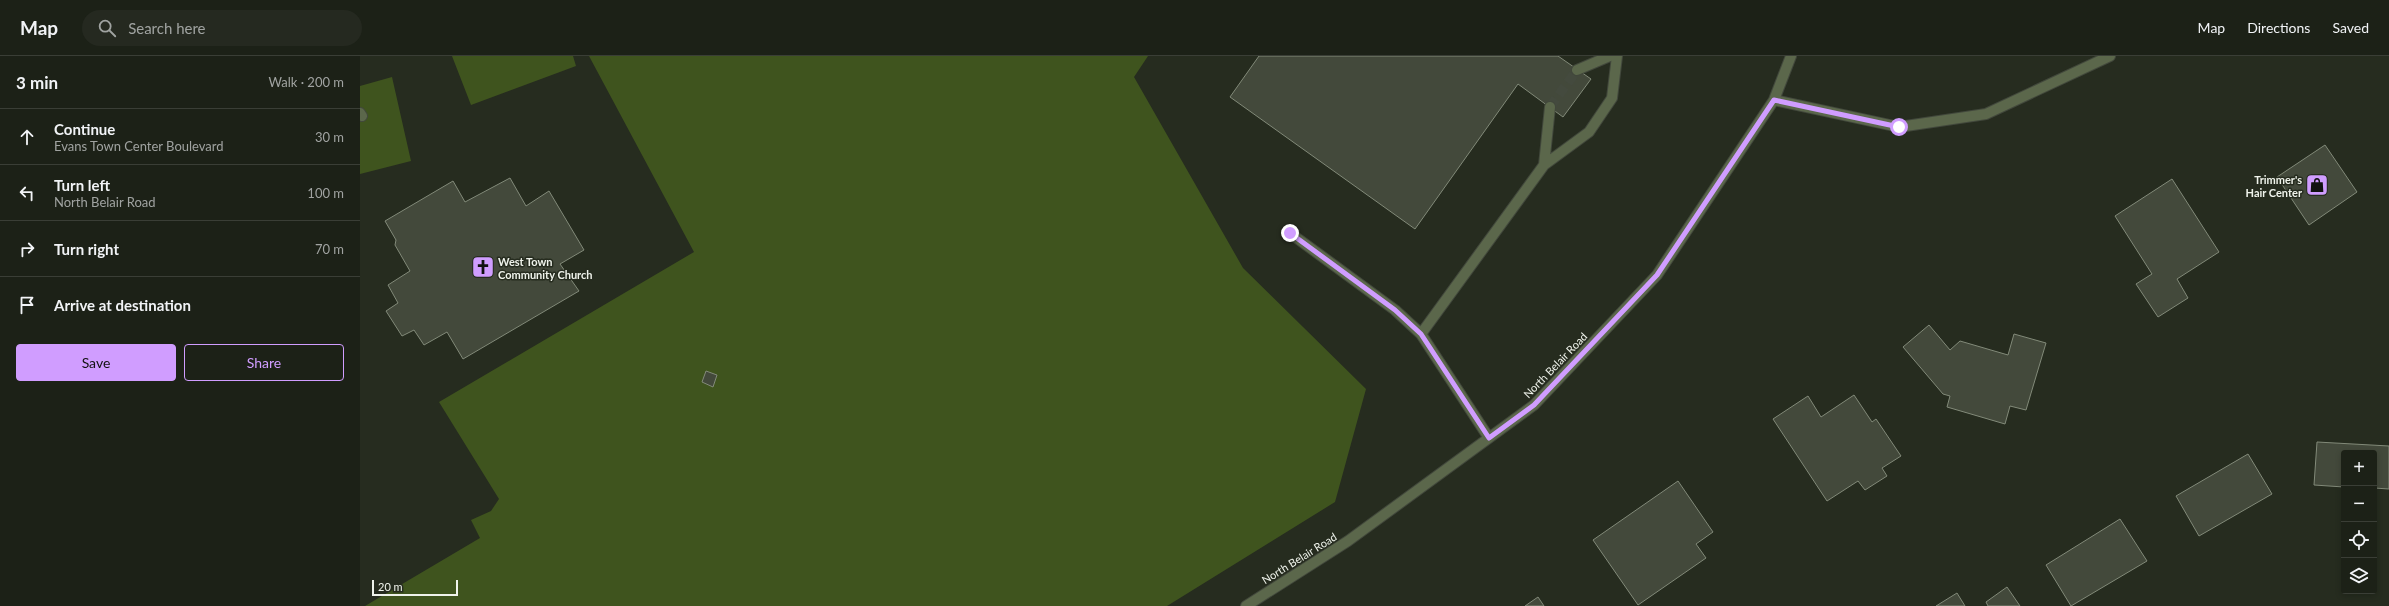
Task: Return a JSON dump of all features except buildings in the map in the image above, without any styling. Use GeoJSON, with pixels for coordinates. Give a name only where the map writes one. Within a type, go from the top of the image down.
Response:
{"type":"FeatureCollection","features":[{"type":"Feature","properties":{"kind":"street"},"geometry":{"type":"LineString","coordinates":[[1577,70],[1610,56]]}},
{"type":"Feature","properties":{"kind":"street"},"geometry":{"type":"LineString","coordinates":[[1421,334],[1544,165],[1590,132],[1612,98],[1617,56]]}},
{"type":"Feature","properties":{"kind":"street","name":"North Belair Road"},"geometry":{"type":"LineString","coordinates":[[1246,606],[1348,541],[1534,405],[1657,275],[1774,100],[1791,56]]}},
{"type":"Feature","properties":{"kind":"street"},"geometry":{"type":"LineString","coordinates":[[1774,100],[1899,127],[1986,114],[2110,56]]}},
{"type":"Feature","properties":{"kind":"street"},"geometry":{"type":"LineString","coordinates":[[1544,165],[1550,107]]}},
{"type":"Feature","properties":{"kind":"street"},"geometry":{"type":"LineString","coordinates":[[1290,233],[1395,310],[1421,334],[1489,438]]}},
{"type":"Feature","properties":{"kind":"green space"},"geometry":{"type":"Polygon","coordinates":[[[452,56],[573,56],[576,66],[471,105],[452,56]]]}},
{"type":"Feature","properties":{"kind":"green space"},"geometry":{"type":"Polygon","coordinates":[[[589,56],[1148,56],[1134,77],[1243,268],[1366,389],[1335,502],[1167,606],[365,606],[480,538],[471,520],[491,511],[499,499],[439,402],[694,252],[589,56]]]}},
{"type":"Feature","properties":{"kind":"green space"},"geometry":{"type":"Polygon","coordinates":[[[392,77],[411,161],[360,174],[360,86],[392,77]]]}},
{"type":"Feature","properties":{"kind":"tunnel"},"geometry":{"type":"LineString","coordinates":[[1550,107],[1577,70]]}},
{"type":"Feature","properties":{"kind":"place","name":"Trimmer's Hair Center"},"geometry":{"type":"Point","coordinates":[2317,185]}},
{"type":"Feature","properties":{"kind":"place","name":"West Town Community Church"},"geometry":{"type":"Point","coordinates":[483,267]}},
{"type":"Feature","properties":{"kind":"route"},"geometry":{"type":"LineString","coordinates":[[1290,233],[1395,310],[1421,334],[1489,438],[1534,405],[1657,275],[1774,100],[1899,127]]}}]}
